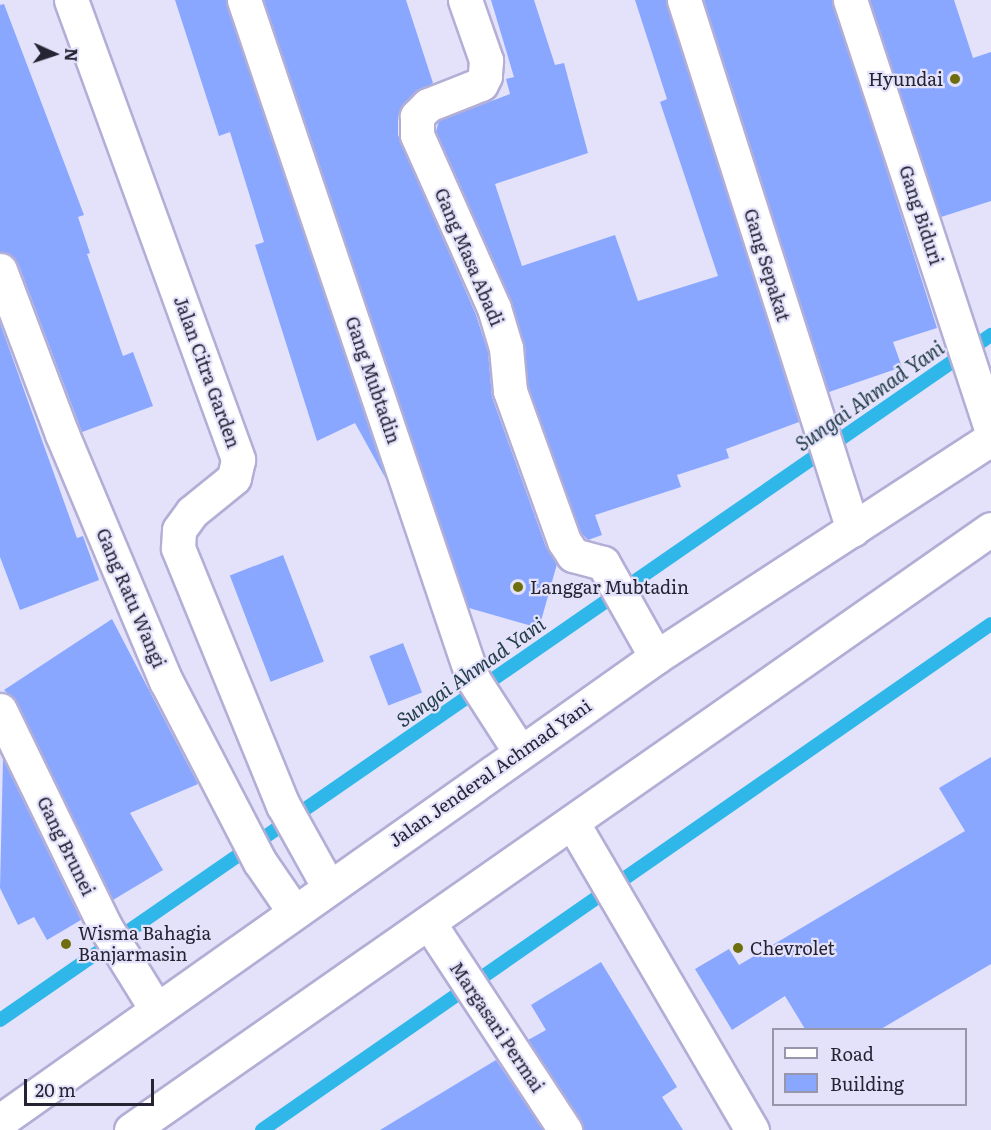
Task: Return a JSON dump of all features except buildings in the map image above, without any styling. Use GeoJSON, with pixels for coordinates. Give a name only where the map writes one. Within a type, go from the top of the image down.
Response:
{"type":"FeatureCollection","features":[{"type":"Feature","properties":{"kind":"main road","name":"Jalan Citra Garden"},"geometry":{"type":"LineString","coordinates":[[71,0],[235,444],[238,460],[234,478],[192,512],[178,530],[178,548],[283,805],[297,834],[328,886]]}},
{"type":"Feature","properties":{"kind":"main road","name":"Gang Mubtadin"},"geometry":{"type":"LineString","coordinates":[[244,0],[481,691],[520,752]]}},
{"type":"Feature","properties":{"kind":"main road","name":"Gang Masa Abadi"},"geometry":{"type":"LineString","coordinates":[[465,0],[486,60],[485,76],[481,84],[428,105],[417,116],[417,135],[494,308],[506,348],[510,391],[564,541],[573,555],[603,563],[656,657]]}},
{"type":"Feature","properties":{"kind":"main road","name":"Gang Sepakat"},"geometry":{"type":"LineString","coordinates":[[684,0],[819,432],[853,530]]}},
{"type":"Feature","properties":{"kind":"main road","name":"Gang Biduri"},"geometry":{"type":"LineString","coordinates":[[850,0],[991,430]]}},
{"type":"Feature","properties":{"kind":"main road","name":"Gang Ratu Wangi"},"geometry":{"type":"LineString","coordinates":[[0,270],[62,434],[166,681],[243,825],[260,862],[293,910]]}},
{"type":"Feature","properties":{"kind":"main road","name":"Jalan Jenderal Achmad Yani"},"geometry":{"type":"LineString","coordinates":[[0,1121],[293,910],[656,657],[991,440]]}},
{"type":"Feature","properties":{"kind":"main road"},"geometry":{"type":"LineString","coordinates":[[131,1130],[991,529]]}},
{"type":"Feature","properties":{"kind":"main road","name":"Gang Brunei"},"geometry":{"type":"LineString","coordinates":[[0,710],[106,928],[156,1009]]}},
{"type":"Feature","properties":{"kind":"main road"},"geometry":{"type":"LineString","coordinates":[[572,822],[752,1130]]}},
{"type":"Feature","properties":{"kind":"main road","name":"Margasari Permai"},"geometry":{"type":"LineString","coordinates":[[429,923],[565,1130]]}},
{"type":"Feature","properties":{"kind":"waterway","name":"Sungai Ahmad Yani"},"geometry":{"type":"LineString","coordinates":[[0,1020],[991,335]]}},
{"type":"Feature","properties":{"kind":"waterway","name":"Sungai Ahmad Yani"},"geometry":{"type":"LineString","coordinates":[[262,1130],[991,624]]}},
{"type":"Feature","properties":{"kind":"place","name":"Hyundai"},"geometry":{"type":"Point","coordinates":[955,79]}},
{"type":"Feature","properties":{"kind":"place","name":"Langgar Mubtadin"},"geometry":{"type":"Point","coordinates":[518,587]}},
{"type":"Feature","properties":{"kind":"place","name":"Wisma Bahagia Banjarmasin"},"geometry":{"type":"Point","coordinates":[66,944]}},
{"type":"Feature","properties":{"kind":"place","name":"Chevrolet"},"geometry":{"type":"Point","coordinates":[738,948]}}]}
